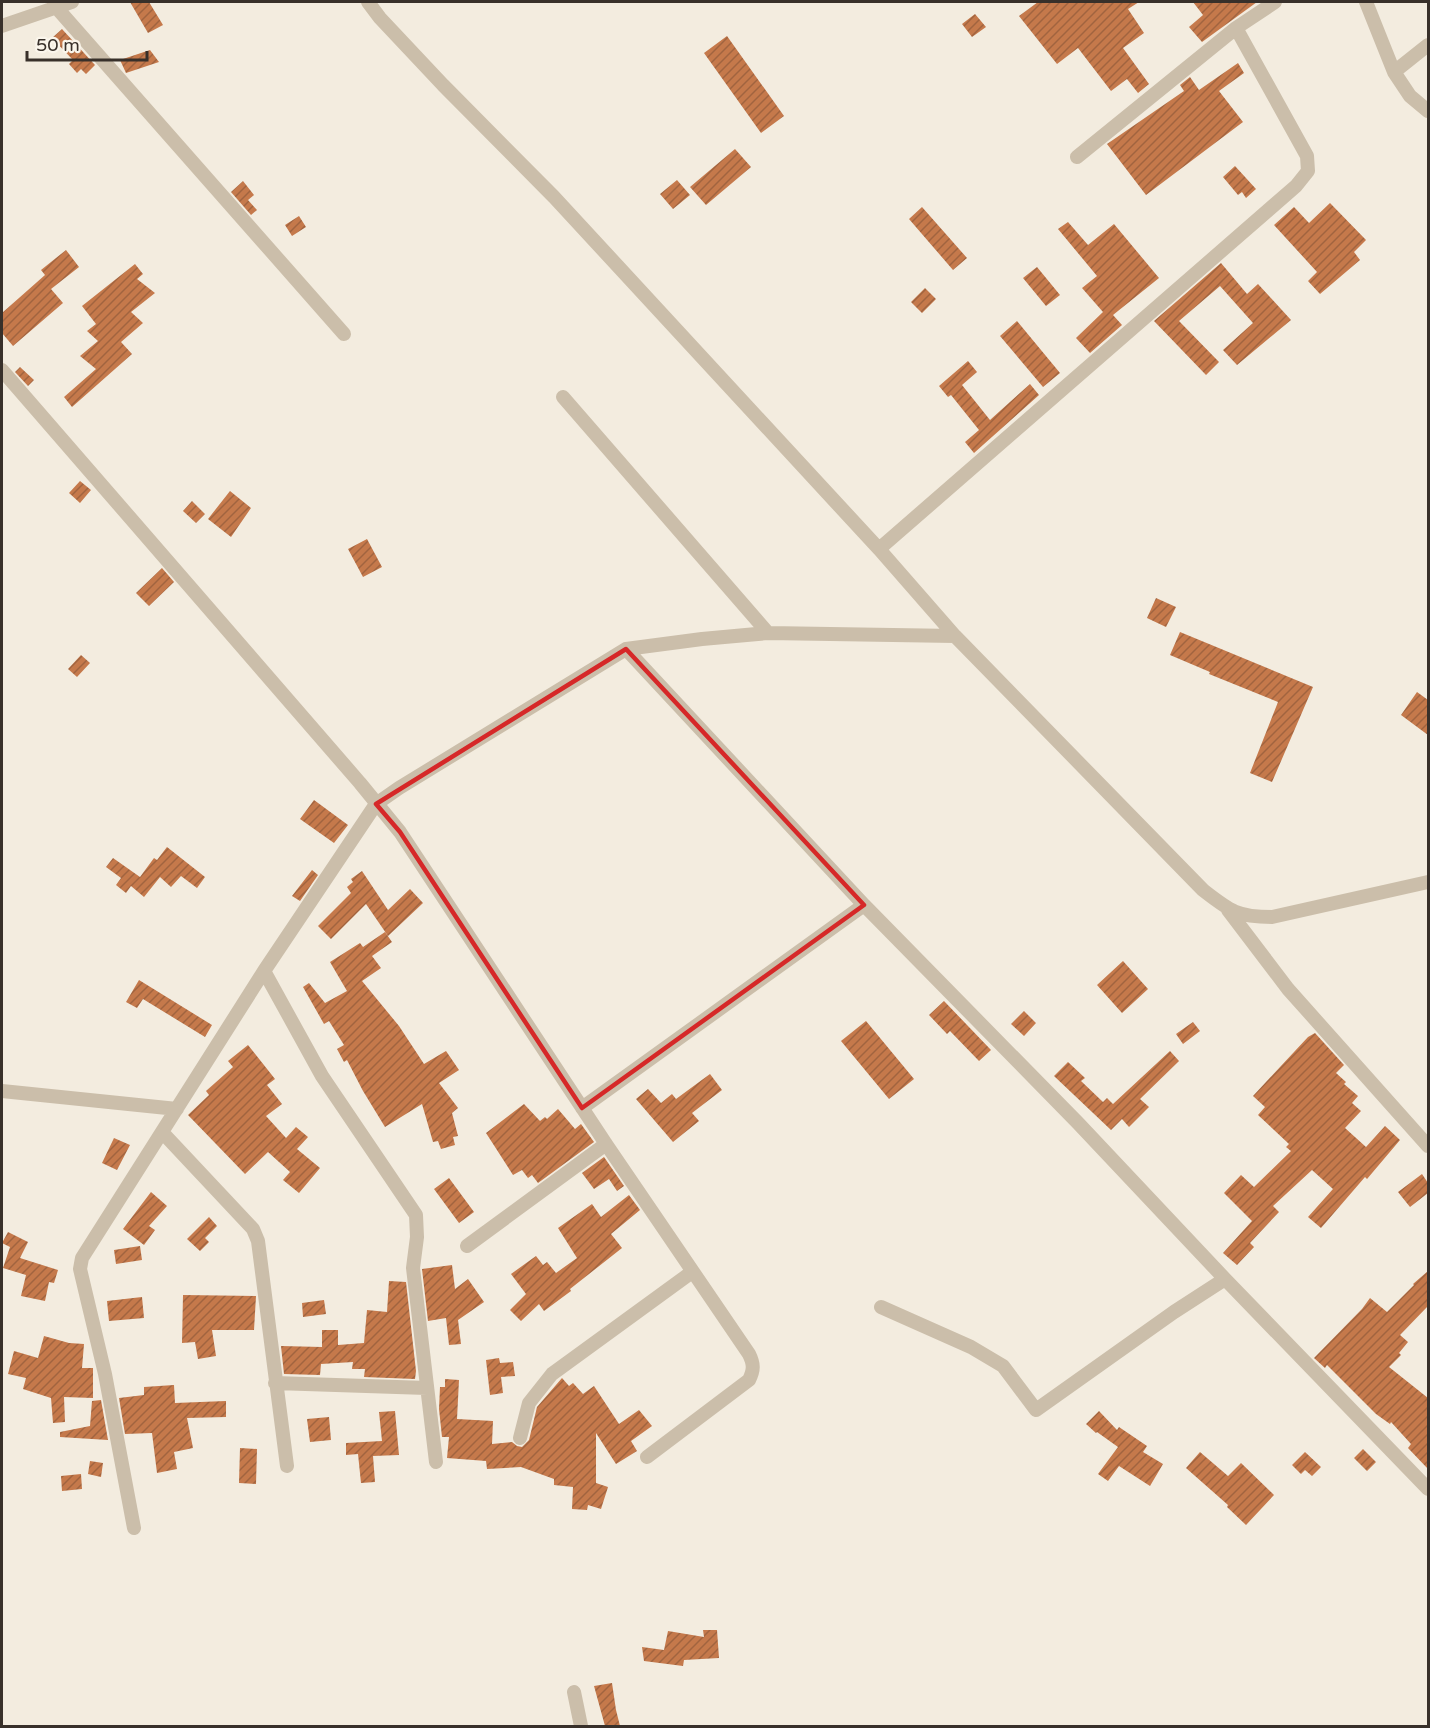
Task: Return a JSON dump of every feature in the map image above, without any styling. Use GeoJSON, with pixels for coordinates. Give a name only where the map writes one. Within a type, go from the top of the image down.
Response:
{"type":"FeatureCollection","features":[{"type":"Feature","properties":{"kind":"street"},"geometry":{"type":"LineString","coordinates":[[2,26],[72,2]]}},
{"type":"Feature","properties":{"kind":"street"},"geometry":{"type":"LineString","coordinates":[[368,2],[380,18],[443,85],[554,197],[879,549],[956,636],[1203,890],[1228,910],[1288,989],[1428,1146]]}},
{"type":"Feature","properties":{"kind":"street"},"geometry":{"type":"LineString","coordinates":[[1077,157],[1236,28],[1275,2]]}},
{"type":"Feature","properties":{"kind":"street"},"geometry":{"type":"LineString","coordinates":[[1366,2],[1394,72],[1410,96],[1428,111]]}},
{"type":"Feature","properties":{"kind":"street"},"geometry":{"type":"LineString","coordinates":[[56,7],[344,334]]}},
{"type":"Feature","properties":{"kind":"street"},"geometry":{"type":"LineString","coordinates":[[879,549],[1296,186],[1308,171],[1307,156],[1236,28]]}},
{"type":"Feature","properties":{"kind":"street"},"geometry":{"type":"LineString","coordinates":[[1394,72],[1428,45]]}},
{"type":"Feature","properties":{"kind":"street"},"geometry":{"type":"LineString","coordinates":[[2,370],[400,832],[606,1144],[749,1354],[754,1370],[749,1380],[646,1457]]}},
{"type":"Feature","properties":{"kind":"street"},"geometry":{"type":"LineString","coordinates":[[563,397],[768,633]]}},
{"type":"Feature","properties":{"kind":"street"},"geometry":{"type":"LineString","coordinates":[[134,1528],[105,1374],[80,1269],[82,1258],[264,971],[376,804],[626,650],[702,639],[768,633],[956,636]]}},
{"type":"Feature","properties":{"kind":"street"},"geometry":{"type":"LineString","coordinates":[[626,650],[864,905],[1078,1123],[1428,1489]]}},
{"type":"Feature","properties":{"kind":"street"},"geometry":{"type":"LineString","coordinates":[[1228,910],[1249,917],[1272,916],[1428,882]]}},
{"type":"Feature","properties":{"kind":"street"},"geometry":{"type":"LineString","coordinates":[[582,1108],[864,905]]}},
{"type":"Feature","properties":{"kind":"street"},"geometry":{"type":"LineString","coordinates":[[264,971],[322,1076],[416,1215],[417,1237],[413,1268],[436,1462]]}},
{"type":"Feature","properties":{"kind":"street"},"geometry":{"type":"LineString","coordinates":[[2,1091],[177,1109]]}},
{"type":"Feature","properties":{"kind":"street"},"geometry":{"type":"LineString","coordinates":[[162,1132],[253,1229],[258,1241],[275,1383],[288,1466]]}},
{"type":"Feature","properties":{"kind":"street"},"geometry":{"type":"LineString","coordinates":[[467,1246],[606,1144]]}},
{"type":"Feature","properties":{"kind":"street"},"geometry":{"type":"LineString","coordinates":[[520,1438],[528,1403],[552,1374],[693,1272]]}},
{"type":"Feature","properties":{"kind":"street"},"geometry":{"type":"LineString","coordinates":[[881,1307],[971,1347],[1003,1366],[1036,1410],[1174,1312],[1226,1279]]}},
{"type":"Feature","properties":{"kind":"street"},"geometry":{"type":"LineString","coordinates":[[275,1383],[427,1388]]}},
{"type":"Feature","properties":{"kind":"street"},"geometry":{"type":"LineString","coordinates":[[574,1692],[580,1726]]}},
{"type":"Feature","properties":{"kind":"highlighted area"},"geometry":{"type":"Polygon","coordinates":[[[626,649],[864,905],[582,1108],[400,832],[376,804],[626,649]]]}},
{"type":"Feature","properties":{"kind":"building"},"geometry":{"type":"Polygon","coordinates":[[[130,2],[149,2],[163,25],[148,33],[130,2]]]}},
{"type":"Feature","properties":{"kind":"building"},"geometry":{"type":"Polygon","coordinates":[[[1038,2],[1139,2],[1128,9],[1144,33],[1123,48],[1149,84],[1138,93],[1127,79],[1111,91],[1078,48],[1057,64],[1019,16],[1038,2]]]}},
{"type":"Feature","properties":{"kind":"building"},"geometry":{"type":"Polygon","coordinates":[[[1193,2],[1257,2],[1202,42],[1189,27],[1203,15],[1193,2]]]}},
{"type":"Feature","properties":{"kind":"building"},"geometry":{"type":"Polygon","coordinates":[[[975,14],[986,27],[972,37],[962,24],[975,14]]]}},
{"type":"Feature","properties":{"kind":"building"},"geometry":{"type":"Polygon","coordinates":[[[62,29],[95,65],[86,74],[81,69],[77,73],[69,64],[73,60],[52,38],[62,29]]]}},
{"type":"Feature","properties":{"kind":"building"},"geometry":{"type":"Polygon","coordinates":[[[727,36],[784,116],[761,133],[704,53],[727,36]]]}},
{"type":"Feature","properties":{"kind":"building"},"geometry":{"type":"Polygon","coordinates":[[[150,50],[159,62],[126,73],[120,60],[150,50]]]}},
{"type":"Feature","properties":{"kind":"building"},"geometry":{"type":"Polygon","coordinates":[[[1238,63],[1244,73],[1219,91],[1243,122],[1146,195],[1107,144],[1184,91],[1180,85],[1190,77],[1199,90],[1238,63]]]}},
{"type":"Feature","properties":{"kind":"building"},"geometry":{"type":"Polygon","coordinates":[[[735,149],[751,167],[706,205],[690,187],[735,149]]]}},
{"type":"Feature","properties":{"kind":"building"},"geometry":{"type":"Polygon","coordinates":[[[1235,166],[1256,189],[1246,198],[1242,192],[1238,195],[1223,177],[1235,166]]]}},
{"type":"Feature","properties":{"kind":"building"},"geometry":{"type":"Polygon","coordinates":[[[677,180],[690,195],[673,209],[660,194],[677,180]]]}},
{"type":"Feature","properties":{"kind":"building"},"geometry":{"type":"Polygon","coordinates":[[[243,181],[254,195],[248,200],[257,210],[251,215],[231,192],[243,181]]]}},
{"type":"Feature","properties":{"kind":"building"},"geometry":{"type":"Polygon","coordinates":[[[1330,203],[1366,240],[1354,252],[1360,260],[1320,294],[1308,281],[1317,272],[1274,225],[1294,207],[1309,223],[1330,203]]]}},
{"type":"Feature","properties":{"kind":"building"},"geometry":{"type":"Polygon","coordinates":[[[922,207],[967,258],[953,270],[909,219],[922,207]]]}},
{"type":"Feature","properties":{"kind":"building"},"geometry":{"type":"Polygon","coordinates":[[[299,216],[306,227],[292,236],[285,225],[299,216]]]}},
{"type":"Feature","properties":{"kind":"building"},"geometry":{"type":"Polygon","coordinates":[[[1068,222],[1088,245],[1114,224],[1159,278],[1113,315],[1122,325],[1090,353],[1076,338],[1103,312],[1082,288],[1097,276],[1058,229],[1068,222]]]}},
{"type":"Feature","properties":{"kind":"building"},"geometry":{"type":"Polygon","coordinates":[[[66,250],[79,267],[51,289],[63,303],[13,346],[2,333],[2,313],[45,275],[41,270],[66,250]]]}},
{"type":"Feature","properties":{"kind":"building"},"geometry":{"type":"Polygon","coordinates":[[[1221,263],[1247,294],[1258,284],[1291,320],[1237,365],[1223,350],[1253,323],[1220,286],[1179,321],[1219,362],[1206,375],[1154,321],[1221,263]]]}},
{"type":"Feature","properties":{"kind":"building"},"geometry":{"type":"Polygon","coordinates":[[[135,264],[143,274],[137,279],[155,293],[131,312],[143,323],[121,342],[132,354],[72,407],[64,397],[96,369],[80,356],[98,341],[87,331],[96,324],[82,306],[135,264]]]}},
{"type":"Feature","properties":{"kind":"building"},"geometry":{"type":"Polygon","coordinates":[[[1037,267],[1060,295],[1046,306],[1023,278],[1037,267]]]}},
{"type":"Feature","properties":{"kind":"building"},"geometry":{"type":"Polygon","coordinates":[[[925,288],[936,299],[922,313],[911,302],[925,288]]]}},
{"type":"Feature","properties":{"kind":"building"},"geometry":{"type":"Polygon","coordinates":[[[1017,321],[1060,373],[1043,387],[1000,336],[1017,321]]]}},
{"type":"Feature","properties":{"kind":"building"},"geometry":{"type":"Polygon","coordinates":[[[968,361],[977,372],[962,385],[990,420],[1030,384],[1039,395],[974,453],[965,442],[979,430],[951,395],[948,397],[939,386],[968,361]]]}},
{"type":"Feature","properties":{"kind":"building"},"geometry":{"type":"Polygon","coordinates":[[[20,367],[34,380],[28,386],[15,372],[20,367]]]}},
{"type":"Feature","properties":{"kind":"building"},"geometry":{"type":"Polygon","coordinates":[[[80,481],[91,490],[80,503],[69,493],[80,481]]]}},
{"type":"Feature","properties":{"kind":"building"},"geometry":{"type":"Polygon","coordinates":[[[230,491],[251,508],[231,537],[208,519],[230,491]]]}},
{"type":"Feature","properties":{"kind":"building"},"geometry":{"type":"Polygon","coordinates":[[[192,501],[205,514],[196,523],[183,511],[192,501]]]}},
{"type":"Feature","properties":{"kind":"building"},"geometry":{"type":"Polygon","coordinates":[[[367,539],[382,567],[363,577],[348,549],[367,539]]]}},
{"type":"Feature","properties":{"kind":"building"},"geometry":{"type":"Polygon","coordinates":[[[162,568],[174,582],[149,606],[136,593],[162,568]]]}},
{"type":"Feature","properties":{"kind":"building"},"geometry":{"type":"Polygon","coordinates":[[[1156,598],[1176,607],[1166,627],[1147,618],[1156,598]]]}},
{"type":"Feature","properties":{"kind":"building"},"geometry":{"type":"Polygon","coordinates":[[[1180,632],[1313,687],[1272,782],[1250,773],[1278,702],[1209,674],[1210,672],[1170,655],[1180,632]]]}},
{"type":"Feature","properties":{"kind":"building"},"geometry":{"type":"Polygon","coordinates":[[[81,655],[90,663],[77,677],[68,669],[81,655]]]}},
{"type":"Feature","properties":{"kind":"building"},"geometry":{"type":"Polygon","coordinates":[[[1417,692],[1428,700],[1428,735],[1401,715],[1417,692]]]}},
{"type":"Feature","properties":{"kind":"building"},"geometry":{"type":"Polygon","coordinates":[[[314,800],[348,825],[334,843],[300,819],[314,800]]]}},
{"type":"Feature","properties":{"kind":"building"},"geometry":{"type":"Polygon","coordinates":[[[167,847],[205,877],[197,888],[181,876],[171,887],[160,877],[144,897],[131,886],[126,893],[116,885],[121,878],[106,867],[113,858],[140,877],[154,858],[157,860],[167,847]]]}},
{"type":"Feature","properties":{"kind":"building"},"geometry":{"type":"Polygon","coordinates":[[[312,870],[318,875],[300,901],[292,896],[312,870]]]}},
{"type":"Feature","properties":{"kind":"building"},"geometry":{"type":"Polygon","coordinates":[[[362,871],[388,910],[410,889],[423,903],[388,936],[366,904],[331,939],[318,926],[351,893],[347,887],[353,882],[351,879],[362,871]]]}},
{"type":"Feature","properties":{"kind":"building"},"geometry":{"type":"Polygon","coordinates":[[[385,932],[392,942],[372,956],[381,968],[362,981],[399,1026],[424,1064],[446,1051],[459,1070],[439,1083],[458,1108],[452,1113],[458,1136],[453,1137],[455,1145],[441,1149],[438,1141],[433,1142],[422,1104],[385,1127],[347,1060],[344,1062],[337,1049],[344,1045],[329,1021],[324,1024],[303,987],[309,983],[325,1003],[347,991],[330,962],[360,943],[363,947],[385,932]]]}},
{"type":"Feature","properties":{"kind":"building"},"geometry":{"type":"Polygon","coordinates":[[[1123,961],[1148,989],[1122,1013],[1097,985],[1123,961]]]}},
{"type":"Feature","properties":{"kind":"building"},"geometry":{"type":"Polygon","coordinates":[[[139,980],[212,1025],[205,1037],[143,999],[137,1008],[126,1002],[139,980]]]}},
{"type":"Feature","properties":{"kind":"building"},"geometry":{"type":"Polygon","coordinates":[[[944,1001],[991,1050],[979,1061],[950,1031],[947,1034],[929,1015],[944,1001]]]}},
{"type":"Feature","properties":{"kind":"building"},"geometry":{"type":"Polygon","coordinates":[[[1024,1011],[1036,1023],[1024,1036],[1011,1024],[1024,1011]]]}},
{"type":"Feature","properties":{"kind":"building"},"geometry":{"type":"Polygon","coordinates":[[[866,1021],[914,1079],[889,1099],[841,1041],[866,1021]]]}},
{"type":"Feature","properties":{"kind":"building"},"geometry":{"type":"Polygon","coordinates":[[[1193,1022],[1200,1031],[1183,1044],[1176,1034],[1193,1022]]]}},
{"type":"Feature","properties":{"kind":"building"},"geometry":{"type":"Polygon","coordinates":[[[1315,1033],[1344,1065],[1336,1073],[1346,1082],[1344,1084],[1358,1096],[1352,1103],[1361,1111],[1345,1128],[1366,1147],[1385,1126],[1400,1140],[1321,1228],[1308,1217],[1333,1189],[1312,1170],[1273,1206],[1279,1212],[1250,1243],[1254,1247],[1237,1265],[1223,1253],[1252,1221],[1224,1193],[1241,1175],[1254,1187],[1291,1151],[1286,1147],[1289,1144],[1258,1115],[1265,1107],[1253,1096],[1308,1037],[1315,1033]]]}},
{"type":"Feature","properties":{"kind":"building"},"geometry":{"type":"Polygon","coordinates":[[[248,1045],[275,1079],[267,1085],[282,1104],[266,1116],[286,1138],[296,1127],[308,1137],[297,1149],[320,1168],[299,1193],[283,1180],[290,1172],[268,1152],[245,1174],[188,1115],[209,1095],[206,1091],[233,1067],[228,1061],[248,1045]]]}},
{"type":"Feature","properties":{"kind":"building"},"geometry":{"type":"Polygon","coordinates":[[[1170,1051],[1179,1061],[1140,1099],[1149,1107],[1129,1127],[1122,1119],[1111,1130],[1054,1076],[1068,1062],[1085,1078],[1081,1081],[1103,1102],[1107,1098],[1113,1104],[1170,1051]]]}},
{"type":"Feature","properties":{"kind":"building"},"geometry":{"type":"Polygon","coordinates":[[[710,1074],[722,1090],[692,1113],[699,1121],[673,1142],[636,1099],[648,1089],[661,1103],[672,1094],[676,1099],[710,1074]]]}},
{"type":"Feature","properties":{"kind":"building"},"geometry":{"type":"Polygon","coordinates":[[[524,1104],[540,1121],[545,1117],[547,1119],[558,1109],[575,1129],[581,1124],[594,1142],[538,1183],[532,1175],[528,1178],[522,1170],[513,1175],[486,1133],[524,1104]]]}},
{"type":"Feature","properties":{"kind":"building"},"geometry":{"type":"Polygon","coordinates":[[[114,1138],[130,1145],[117,1170],[102,1163],[114,1138]]]}},
{"type":"Feature","properties":{"kind":"building"},"geometry":{"type":"Polygon","coordinates":[[[604,1157],[624,1186],[617,1191],[609,1179],[594,1189],[582,1173],[604,1157]]]}},
{"type":"Feature","properties":{"kind":"building"},"geometry":{"type":"Polygon","coordinates":[[[1422,1174],[1428,1183],[1428,1193],[1410,1207],[1398,1192],[1422,1174]]]}},
{"type":"Feature","properties":{"kind":"building"},"geometry":{"type":"Polygon","coordinates":[[[449,1178],[474,1212],[459,1223],[434,1189],[449,1178]]]}},
{"type":"Feature","properties":{"kind":"building"},"geometry":{"type":"Polygon","coordinates":[[[151,1192],[167,1206],[149,1226],[155,1230],[144,1245],[123,1229],[151,1192]]]}},
{"type":"Feature","properties":{"kind":"building"},"geometry":{"type":"Polygon","coordinates":[[[629,1195],[640,1210],[611,1234],[622,1248],[544,1311],[539,1304],[521,1321],[510,1310],[526,1294],[511,1274],[536,1256],[543,1265],[547,1262],[556,1273],[577,1258],[558,1228],[592,1204],[601,1217],[629,1195]]]}},
{"type":"Feature","properties":{"kind":"building"},"geometry":{"type":"Polygon","coordinates":[[[209,1217],[217,1226],[205,1238],[209,1242],[200,1251],[187,1239],[209,1217]]]}},
{"type":"Feature","properties":{"kind":"building"},"geometry":{"type":"Polygon","coordinates":[[[8,1232],[28,1242],[20,1258],[58,1270],[54,1283],[49,1282],[45,1301],[21,1296],[26,1275],[3,1268],[10,1247],[2,1243],[8,1232]]]}},
{"type":"Feature","properties":{"kind":"building"},"geometry":{"type":"Polygon","coordinates":[[[140,1246],[142,1260],[116,1264],[114,1250],[140,1246]]]}},
{"type":"Feature","properties":{"kind":"building"},"geometry":{"type":"Polygon","coordinates":[[[452,1265],[455,1289],[468,1279],[484,1302],[458,1320],[461,1344],[449,1345],[446,1318],[428,1321],[422,1269],[452,1265]]]}},
{"type":"Feature","properties":{"kind":"building"},"geometry":{"type":"Polygon","coordinates":[[[1428,1271],[1428,1306],[1400,1335],[1408,1342],[1399,1353],[1401,1355],[1389,1367],[1428,1398],[1428,1469],[1408,1448],[1411,1444],[1391,1422],[1390,1424],[1376,1414],[1327,1365],[1325,1368],[1314,1358],[1370,1298],[1387,1312],[1428,1271]]]}},
{"type":"Feature","properties":{"kind":"building"},"geometry":{"type":"Polygon","coordinates":[[[389,1281],[406,1282],[415,1379],[364,1377],[365,1369],[352,1369],[353,1362],[321,1364],[320,1375],[284,1374],[281,1346],[322,1347],[322,1330],[338,1330],[338,1345],[364,1343],[367,1310],[387,1312],[389,1281]]]}},
{"type":"Feature","properties":{"kind":"building"},"geometry":{"type":"Polygon","coordinates":[[[183,1295],[256,1296],[254,1330],[212,1330],[216,1356],[198,1359],[195,1342],[182,1343],[183,1295]]]}},
{"type":"Feature","properties":{"kind":"building"},"geometry":{"type":"Polygon","coordinates":[[[142,1297],[144,1318],[109,1321],[107,1301],[142,1297]]]}},
{"type":"Feature","properties":{"kind":"building"},"geometry":{"type":"Polygon","coordinates":[[[324,1300],[326,1314],[303,1317],[302,1303],[324,1300]]]}},
{"type":"Feature","properties":{"kind":"building"},"geometry":{"type":"Polygon","coordinates":[[[44,1336],[69,1343],[84,1344],[82,1368],[93,1368],[93,1398],[64,1397],[65,1422],[53,1423],[51,1398],[23,1389],[26,1378],[8,1374],[14,1351],[38,1358],[44,1336]]]}},
{"type":"Feature","properties":{"kind":"building"},"geometry":{"type":"Polygon","coordinates":[[[499,1358],[500,1363],[513,1362],[515,1376],[501,1377],[503,1393],[490,1395],[486,1360],[499,1358]]]}},
{"type":"Feature","properties":{"kind":"building"},"geometry":{"type":"Polygon","coordinates":[[[562,1378],[569,1386],[573,1383],[583,1394],[594,1386],[619,1424],[639,1410],[652,1426],[631,1441],[637,1451],[616,1464],[596,1433],[596,1483],[608,1487],[601,1509],[588,1505],[587,1510],[572,1509],[573,1487],[554,1485],[554,1479],[521,1467],[487,1469],[486,1461],[447,1458],[449,1437],[442,1437],[439,1409],[440,1387],[445,1387],[445,1379],[459,1380],[457,1419],[493,1421],[492,1444],[512,1442],[522,1447],[529,1440],[537,1407],[562,1378]]]}},
{"type":"Feature","properties":{"kind":"building"},"geometry":{"type":"Polygon","coordinates":[[[174,1385],[175,1403],[226,1401],[226,1417],[187,1418],[193,1448],[174,1452],[177,1469],[157,1473],[152,1433],[125,1434],[119,1398],[144,1395],[144,1387],[174,1385]]]}},
{"type":"Feature","properties":{"kind":"building"},"geometry":{"type":"Polygon","coordinates":[[[101,1400],[108,1440],[60,1437],[60,1432],[90,1426],[92,1401],[101,1400]]]}},
{"type":"Feature","properties":{"kind":"building"},"geometry":{"type":"Polygon","coordinates":[[[395,1411],[399,1455],[373,1456],[375,1482],[361,1483],[358,1454],[346,1455],[346,1443],[382,1441],[379,1412],[395,1411]]]}},
{"type":"Feature","properties":{"kind":"building"},"geometry":{"type":"Polygon","coordinates":[[[1099,1411],[1117,1430],[1119,1427],[1147,1446],[1143,1452],[1163,1464],[1150,1486],[1119,1466],[1108,1481],[1098,1474],[1118,1447],[1086,1424],[1099,1411]]]}},
{"type":"Feature","properties":{"kind":"building"},"geometry":{"type":"Polygon","coordinates":[[[329,1417],[331,1440],[310,1442],[307,1419],[329,1417]]]}},
{"type":"Feature","properties":{"kind":"building"},"geometry":{"type":"Polygon","coordinates":[[[240,1448],[257,1449],[256,1484],[239,1483],[240,1448]]]}},
{"type":"Feature","properties":{"kind":"building"},"geometry":{"type":"Polygon","coordinates":[[[1363,1449],[1376,1462],[1367,1471],[1354,1458],[1363,1449]]]}},
{"type":"Feature","properties":{"kind":"building"},"geometry":{"type":"Polygon","coordinates":[[[1200,1452],[1228,1476],[1241,1463],[1274,1495],[1246,1525],[1227,1507],[1228,1505],[1186,1468],[1200,1452]]]}},
{"type":"Feature","properties":{"kind":"building"},"geometry":{"type":"Polygon","coordinates":[[[1305,1452],[1321,1467],[1312,1476],[1305,1470],[1301,1474],[1292,1465],[1305,1452]]]}},
{"type":"Feature","properties":{"kind":"building"},"geometry":{"type":"Polygon","coordinates":[[[90,1461],[103,1463],[101,1477],[88,1474],[90,1461]]]}},
{"type":"Feature","properties":{"kind":"building"},"geometry":{"type":"Polygon","coordinates":[[[81,1474],[82,1489],[62,1491],[61,1476],[81,1474]]]}},
{"type":"Feature","properties":{"kind":"building"},"geometry":{"type":"Polygon","coordinates":[[[703,1630],[717,1630],[719,1658],[684,1660],[683,1666],[644,1661],[642,1647],[664,1650],[668,1631],[704,1637],[703,1630]]]}},
{"type":"Feature","properties":{"kind":"building"},"geometry":{"type":"Polygon","coordinates":[[[612,1683],[620,1726],[605,1726],[594,1686],[612,1683]]]}}]}
